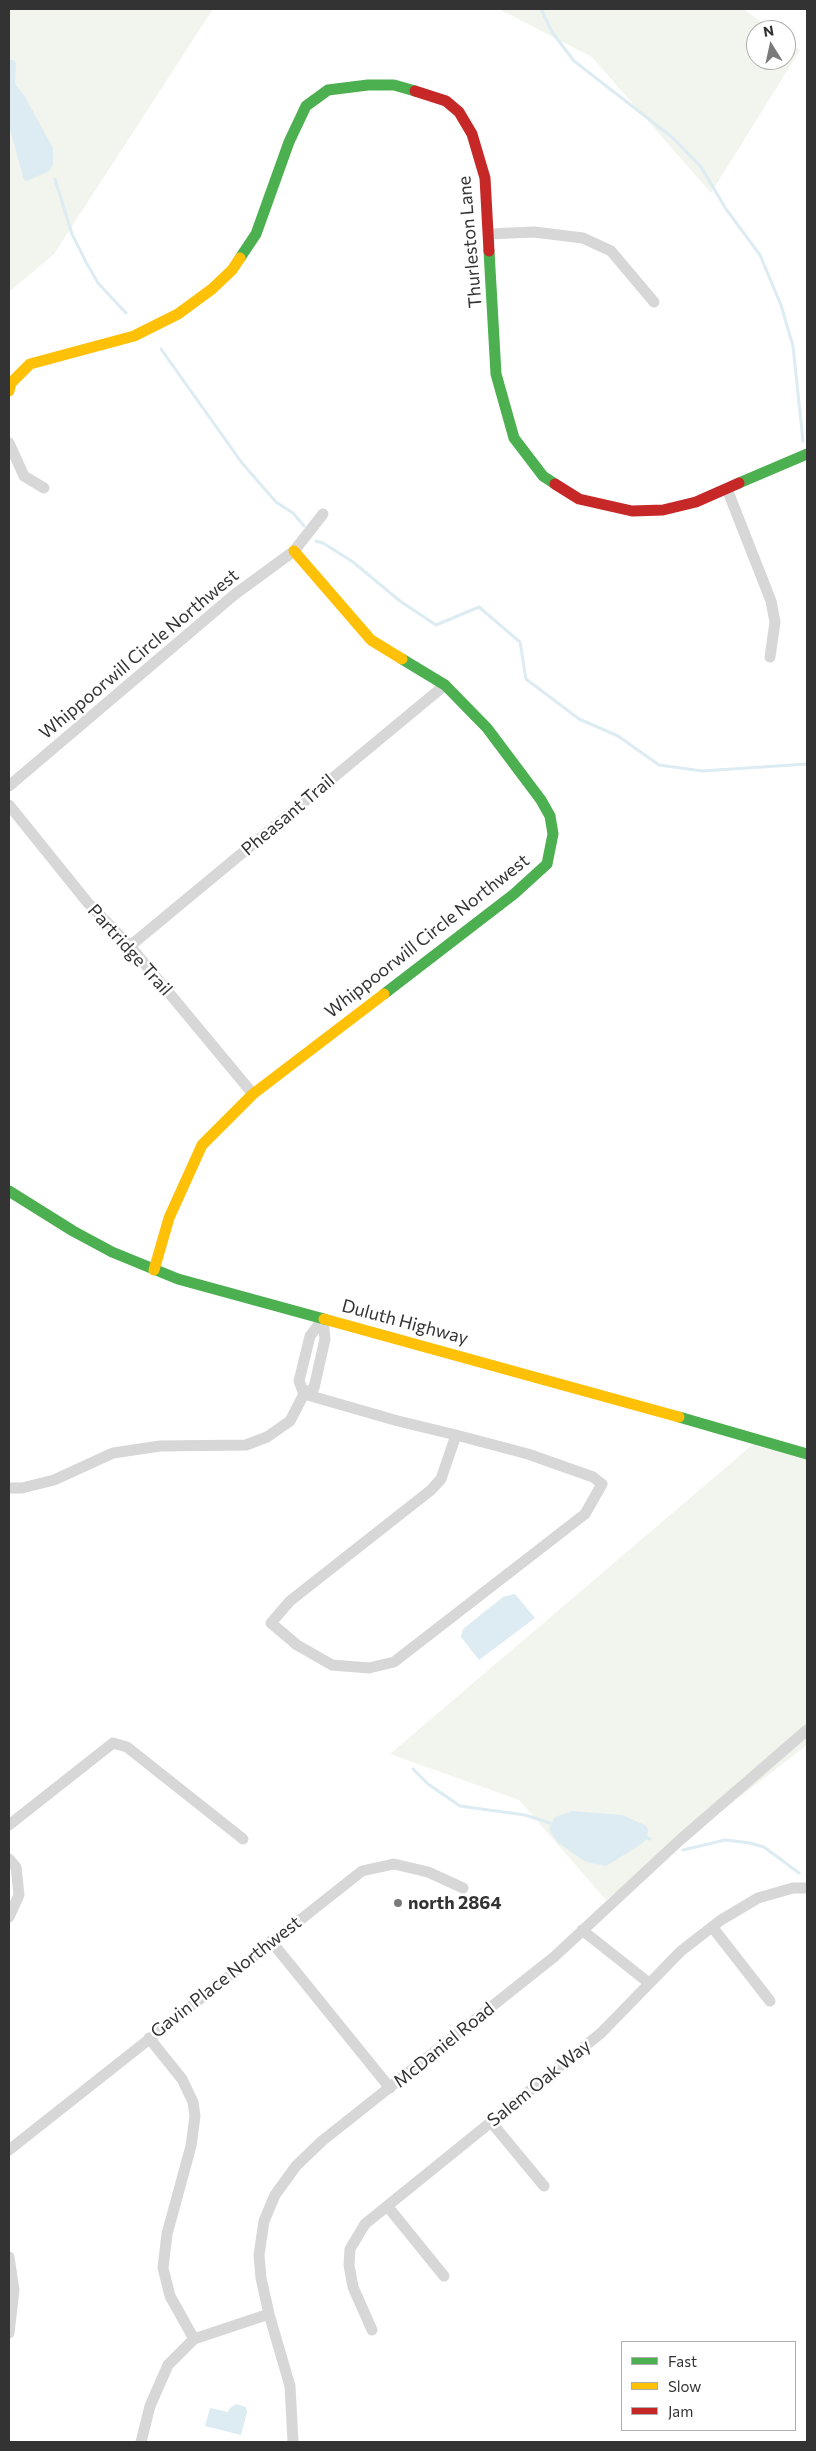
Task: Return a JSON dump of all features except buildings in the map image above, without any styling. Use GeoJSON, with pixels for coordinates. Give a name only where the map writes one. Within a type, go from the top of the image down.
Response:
{"type":"FeatureCollection","features":[{"type":"Feature","properties":{"kind":"street","name":"Thurleston Lane"},"geometry":{"type":"LineString","coordinates":[[9,391],[12,383],[30,364],[134,336],[178,314],[212,289],[232,270],[256,234],[289,142],[306,106],[328,90],[368,85],[394,85],[446,101],[459,112],[472,134],[485,178],[496,374],[514,438],[543,476],[579,499],[632,511],[663,510],[696,502],[807,454]]}},
{"type":"Feature","properties":{"kind":"street"},"geometry":{"type":"LineString","coordinates":[[489,234],[534,232],[583,238],[611,251],[654,302]]}},
{"type":"Feature","properties":{"kind":"street"},"geometry":{"type":"LineString","coordinates":[[9,443],[24,476],[44,488]]}},
{"type":"Feature","properties":{"kind":"street"},"geometry":{"type":"LineString","coordinates":[[727,489],[771,601],[775,622],[770,657]]}},
{"type":"Feature","properties":{"kind":"street","name":"Whippoorwill Circle Northwest"},"geometry":{"type":"LineString","coordinates":[[9,786],[234,595],[294,551],[323,514]]}},
{"type":"Feature","properties":{"kind":"street","name":"Whippoorwill Circle Northwest"},"geometry":{"type":"LineString","coordinates":[[154,1270],[169,1218],[202,1145],[253,1094],[514,894],[548,864],[553,834],[550,816],[541,800],[487,728],[445,685],[371,640],[294,551]]}},
{"type":"Feature","properties":{"kind":"street","name":"Pheasant Trail"},"geometry":{"type":"LineString","coordinates":[[130,946],[445,685]]}},
{"type":"Feature","properties":{"kind":"street","name":"Partridge Trail"},"geometry":{"type":"LineString","coordinates":[[9,805],[88,903],[130,946],[253,1094]]}},
{"type":"Feature","properties":{"kind":"street","name":"Duluth Highway"},"geometry":{"type":"LineString","coordinates":[[9,1191],[73,1231],[154,1270],[196,1284],[549,1379],[807,1454]]}},
{"type":"Feature","properties":{"kind":"street"},"geometry":{"type":"LineString","coordinates":[[304,1394],[299,1381],[310,1336],[323,1319]]}},
{"type":"Feature","properties":{"kind":"street"},"geometry":{"type":"LineString","coordinates":[[9,1488],[22,1488],[54,1480],[113,1453],[160,1446],[246,1445],[267,1437],[290,1420],[304,1394],[314,1388],[325,1339],[323,1319]]}},
{"type":"Feature","properties":{"kind":"street"},"geometry":{"type":"LineString","coordinates":[[304,1394],[398,1421],[456,1435],[528,1454],[593,1477],[602,1484],[586,1514],[394,1662],[369,1668],[332,1665],[297,1645],[270,1623],[290,1601],[431,1490],[441,1479],[456,1435]]}},
{"type":"Feature","properties":{"kind":"street","name":"McDaniel Road"},"geometry":{"type":"LineString","coordinates":[[293,2442],[290,2386],[260,2278],[260,2240],[264,2221],[275,2195],[296,2166],[322,2142],[554,1957],[680,1840],[807,1730]]}},
{"type":"Feature","properties":{"kind":"street"},"geometry":{"type":"LineString","coordinates":[[9,1824],[113,1743],[127,1747],[243,1839]]}},
{"type":"Feature","properties":{"kind":"street"},"geometry":{"type":"LineString","coordinates":[[9,1859],[16,1867],[19,1895],[9,1917]]}},
{"type":"Feature","properties":{"kind":"street","name":"Gavin Place Northwest"},"geometry":{"type":"LineString","coordinates":[[9,2150],[271,1941],[362,1871],[394,1864],[428,1872],[463,1888]]}},
{"type":"Feature","properties":{"kind":"street","name":"Salem Oak Way"},"geometry":{"type":"LineString","coordinates":[[372,2330],[353,2287],[349,2265],[350,2249],[365,2224],[601,2033],[681,1951],[758,1898],[793,1888],[807,1888]]}},
{"type":"Feature","properties":{"kind":"street"},"geometry":{"type":"LineString","coordinates":[[713,1928],[770,2001]]}},
{"type":"Feature","properties":{"kind":"street"},"geometry":{"type":"LineString","coordinates":[[582,1930],[648,1983]]}},
{"type":"Feature","properties":{"kind":"street"},"geometry":{"type":"LineString","coordinates":[[271,1941],[390,2088]]}},
{"type":"Feature","properties":{"kind":"street"},"geometry":{"type":"LineString","coordinates":[[149,2038],[182,2079],[193,2102],[195,2116],[191,2146],[167,2234],[163,2268],[170,2296],[194,2339]]}},
{"type":"Feature","properties":{"kind":"street"},"geometry":{"type":"LineString","coordinates":[[491,2122],[544,2186]]}},
{"type":"Feature","properties":{"kind":"street"},"geometry":{"type":"LineString","coordinates":[[388,2207],[444,2276]]}},
{"type":"Feature","properties":{"kind":"street"},"geometry":{"type":"LineString","coordinates":[[9,2256],[14,2290],[9,2333]]}},
{"type":"Feature","properties":{"kind":"street"},"geometry":{"type":"LineString","coordinates":[[141,2442],[150,2406],[168,2365],[194,2339],[269,2314]]}},
{"type":"Feature","properties":{"kind":"shaded area"},"geometry":{"type":"Polygon","coordinates":[[[9,9],[213,9],[54,254],[9,292],[9,9]]]}},
{"type":"Feature","properties":{"kind":"shaded area"},"geometry":{"type":"Polygon","coordinates":[[[499,9],[743,9],[759,20],[746,20],[746,70],[788,70],[711,193],[592,57],[499,9]]]}},
{"type":"Feature","properties":{"kind":"shaded area"},"geometry":{"type":"Polygon","coordinates":[[[796,47],[800,50],[796,56],[796,47]]]}},
{"type":"Feature","properties":{"kind":"shaded area"},"geometry":{"type":"Polygon","coordinates":[[[9,60],[14,60],[16,63],[15,84],[25,97],[53,148],[53,165],[49,171],[27,181],[24,180],[9,126],[9,60]]]}},
{"type":"Feature","properties":{"kind":"shaded area"},"geometry":{"type":"Polygon","coordinates":[[[758,1440],[807,1454],[807,1745],[606,1900],[519,1800],[390,1754],[758,1440]]]}},
{"type":"Feature","properties":{"kind":"shaded area"},"geometry":{"type":"Polygon","coordinates":[[[515,1594],[535,1618],[479,1660],[461,1637],[463,1629],[503,1597],[515,1594]]]}},
{"type":"Feature","properties":{"kind":"shaded area"},"geometry":{"type":"Polygon","coordinates":[[[572,1811],[622,1815],[645,1825],[648,1829],[647,1838],[643,1843],[606,1866],[586,1862],[557,1842],[549,1829],[555,1817],[572,1811]]]}},
{"type":"Feature","properties":{"kind":"shaded area"},"geometry":{"type":"Polygon","coordinates":[[[236,2404],[246,2407],[247,2412],[241,2435],[205,2426],[210,2408],[228,2412],[236,2404]]]}},
{"type":"Feature","properties":{"kind":"waterway"},"geometry":{"type":"LineString","coordinates":[[541,9],[552,32],[574,61],[672,137],[701,167],[726,209],[760,255],[781,305],[793,346],[803,441]]}},
{"type":"Feature","properties":{"kind":"waterway"},"geometry":{"type":"LineString","coordinates":[[55,179],[72,234],[86,262],[98,283],[126,313]]}},
{"type":"Feature","properties":{"kind":"waterway"},"geometry":{"type":"LineString","coordinates":[[161,349],[242,463],[276,502],[293,513],[304,526]]}},
{"type":"Feature","properties":{"kind":"waterway"},"geometry":{"type":"LineString","coordinates":[[316,541],[323,543],[353,562],[400,601],[436,625],[479,607],[520,642],[526,679],[579,719],[618,736],[659,765],[702,771],[807,764]]}},
{"type":"Feature","properties":{"kind":"waterway"},"geometry":{"type":"LineString","coordinates":[[413,1769],[428,1784],[460,1806],[525,1815],[550,1823]]}},
{"type":"Feature","properties":{"kind":"waterway"},"geometry":{"type":"LineString","coordinates":[[683,1850],[725,1840],[750,1843],[764,1847],[799,1873]]}},
{"type":"Feature","properties":{"kind":"traffic: fast"},"geometry":{"type":"LineString","coordinates":[[240,258],[256,234],[289,142],[306,106],[328,90],[368,85],[394,85],[415,91]]}},
{"type":"Feature","properties":{"kind":"traffic: fast"},"geometry":{"type":"LineString","coordinates":[[489,251],[496,374],[514,438],[543,476],[555,484]]}},
{"type":"Feature","properties":{"kind":"traffic: fast"},"geometry":{"type":"LineString","coordinates":[[739,483],[807,454]]}},
{"type":"Feature","properties":{"kind":"traffic: fast"},"geometry":{"type":"LineString","coordinates":[[384,994],[514,894],[547,864],[553,834],[550,816],[541,800],[487,728],[445,685],[402,659]]}},
{"type":"Feature","properties":{"kind":"traffic: fast"},"geometry":{"type":"LineString","coordinates":[[9,1191],[73,1231],[112,1252],[178,1279],[324,1319]]}},
{"type":"Feature","properties":{"kind":"traffic: fast"},"geometry":{"type":"LineString","coordinates":[[679,1417],[807,1454]]}},
{"type":"Feature","properties":{"kind":"traffic: slow"},"geometry":{"type":"LineString","coordinates":[[9,391],[11,383],[30,364],[134,336],[178,314],[212,289],[232,270],[240,258]]}},
{"type":"Feature","properties":{"kind":"traffic: slow"},"geometry":{"type":"LineString","coordinates":[[294,551],[371,640],[402,659]]}},
{"type":"Feature","properties":{"kind":"traffic: slow"},"geometry":{"type":"LineString","coordinates":[[154,1270],[169,1218],[202,1145],[253,1094],[384,994]]}},
{"type":"Feature","properties":{"kind":"traffic: slow"},"geometry":{"type":"LineString","coordinates":[[324,1319],[679,1417]]}},
{"type":"Feature","properties":{"kind":"traffic: jam"},"geometry":{"type":"LineString","coordinates":[[415,91],[446,101],[459,112],[472,134],[485,178],[489,251]]}},
{"type":"Feature","properties":{"kind":"traffic: jam"},"geometry":{"type":"LineString","coordinates":[[555,484],[579,499],[632,511],[663,510],[696,502],[739,483]]}},
{"type":"Feature","properties":{"kind":"place","name":"north 2864"},"geometry":{"type":"Point","coordinates":[398,1903]}}]}
